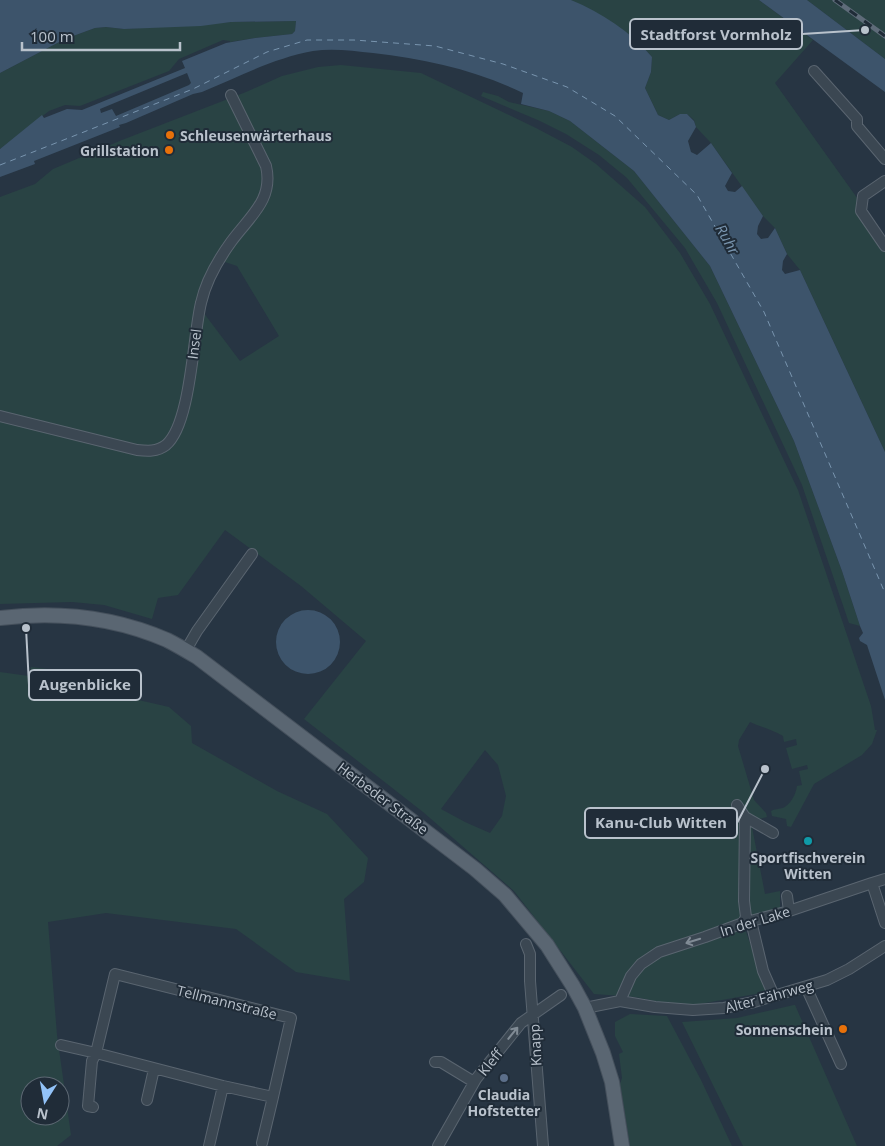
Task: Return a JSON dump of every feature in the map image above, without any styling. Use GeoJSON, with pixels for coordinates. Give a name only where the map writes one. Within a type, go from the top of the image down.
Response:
{"type":"FeatureCollection","features":[{"type":"Feature","properties":{"kind":"main road","name":"Herbeder Straße"},"geometry":{"type":"LineString","coordinates":[[0,618],[40,615],[83,616],[132,627],[167,640],[186,650],[443,844],[505,894],[547,945],[585,1008],[612,1082],[622,1146]]}},
{"type":"Feature","properties":{"kind":"street"},"geometry":{"type":"LineString","coordinates":[[814,71],[857,119],[857,126],[885,159]]}},
{"type":"Feature","properties":{"kind":"street","name":"Insel"},"geometry":{"type":"LineString","coordinates":[[0,416],[137,450],[158,450],[166,445],[174,436],[188,385],[198,314],[206,286],[227,248],[261,203],[268,186],[266,166],[231,95]]}},
{"type":"Feature","properties":{"kind":"street"},"geometry":{"type":"LineString","coordinates":[[885,181],[863,196],[861,211],[885,246]]}},
{"type":"Feature","properties":{"kind":"street"},"geometry":{"type":"LineString","coordinates":[[186,650],[197,631],[252,554]]}},
{"type":"Feature","properties":{"kind":"street"},"geometry":{"type":"LineString","coordinates":[[737,805],[745,817],[773,833]]}},
{"type":"Feature","properties":{"kind":"street"},"geometry":{"type":"LineString","coordinates":[[745,817],[744,901],[746,917],[763,971],[774,996]]}},
{"type":"Feature","properties":{"kind":"street","name":"In der Lake"},"geometry":{"type":"LineString","coordinates":[[620,1001],[632,976],[641,964],[659,952],[885,879]]}},
{"type":"Feature","properties":{"kind":"street"},"geometry":{"type":"LineString","coordinates":[[872,883],[885,923]]}},
{"type":"Feature","properties":{"kind":"street"},"geometry":{"type":"LineString","coordinates":[[787,896],[789,911]]}},
{"type":"Feature","properties":{"kind":"street","name":"Knapp"},"geometry":{"type":"LineString","coordinates":[[526,944],[530,954],[530,981],[543,1146]]}},
{"type":"Feature","properties":{"kind":"street","name":"Alter Fährweg"},"geometry":{"type":"LineString","coordinates":[[585,1008],[620,1001],[655,1007],[693,1010],[724,1008],[774,996],[827,980],[885,946]]}},
{"type":"Feature","properties":{"kind":"street","name":"Tellmannstraße"},"geometry":{"type":"LineString","coordinates":[[93,1106],[88,1106],[92,1061],[96,1054],[115,974],[291,1018],[273,1096]]}},
{"type":"Feature","properties":{"kind":"street"},"geometry":{"type":"LineString","coordinates":[[806,987],[841,1064]]}},
{"type":"Feature","properties":{"kind":"street","name":"Kleff"},"geometry":{"type":"LineString","coordinates":[[438,1146],[474,1082],[521,1023],[561,995]]}},
{"type":"Feature","properties":{"kind":"street"},"geometry":{"type":"LineString","coordinates":[[61,1046],[223,1086],[273,1096],[262,1143]]}},
{"type":"Feature","properties":{"kind":"street"},"geometry":{"type":"LineString","coordinates":[[435,1062],[441,1062],[474,1082]]}},
{"type":"Feature","properties":{"kind":"street"},"geometry":{"type":"LineString","coordinates":[[147,1100],[154,1069]]}},
{"type":"Feature","properties":{"kind":"street"},"geometry":{"type":"LineString","coordinates":[[209,1146],[223,1086]]}},
{"type":"Feature","properties":{"kind":"green space"},"geometry":{"type":"Polygon","coordinates":[[[571,0],[759,0],[813,40],[775,83],[885,237],[885,452],[800,270],[787,254],[775,228],[763,216],[711,143],[696,127],[694,120],[687,114],[680,114],[669,120],[658,115],[645,88],[651,72],[652,57],[642,46],[571,0]]]}},
{"type":"Feature","properties":{"kind":"green space"},"geometry":{"type":"Polygon","coordinates":[[[807,0],[885,0],[885,59],[807,0]]]}},
{"type":"Feature","properties":{"kind":"green space"},"geometry":{"type":"Polygon","coordinates":[[[296,21],[295,31],[292,34],[230,42],[223,40],[179,59],[169,71],[80,106],[65,105],[49,111],[0,149],[0,73],[65,39],[95,28],[106,27],[124,29],[231,22],[296,21]]]}},
{"type":"Feature","properties":{"kind":"green space"},"geometry":{"type":"Polygon","coordinates":[[[341,65],[421,73],[572,147],[596,164],[645,207],[680,253],[710,304],[798,490],[871,706],[875,730],[877,730],[872,744],[862,755],[814,784],[791,827],[787,826],[786,819],[772,816],[771,811],[783,808],[791,801],[797,786],[802,785],[799,771],[808,769],[807,765],[792,769],[786,748],[797,745],[796,739],[784,742],[783,736],[750,722],[739,740],[738,746],[754,800],[766,813],[767,817],[759,819],[754,817],[748,824],[752,827],[765,894],[780,891],[780,908],[757,916],[748,914],[743,923],[767,992],[694,1005],[660,1002],[635,997],[594,994],[514,891],[423,812],[304,719],[366,641],[301,586],[225,530],[178,595],[158,598],[152,619],[104,605],[72,602],[0,604],[0,197],[35,184],[53,169],[122,140],[282,76],[318,67],[341,65]],[[216,259],[203,312],[240,361],[279,336],[237,266],[216,259]],[[485,750],[441,809],[490,833],[502,816],[506,796],[498,765],[485,750]]]}},
{"type":"Feature","properties":{"kind":"green space"},"geometry":{"type":"Polygon","coordinates":[[[483,92],[498,96],[509,102],[549,111],[570,121],[634,171],[710,266],[794,441],[842,571],[860,626],[849,623],[802,485],[717,303],[685,248],[627,178],[599,155],[566,134],[540,121],[481,96],[483,92]]]}},
{"type":"Feature","properties":{"kind":"green space"},"geometry":{"type":"Polygon","coordinates":[[[31,667],[90,674],[86,688],[169,707],[191,726],[192,743],[277,791],[327,814],[368,858],[364,882],[344,899],[350,981],[296,972],[236,929],[106,913],[48,922],[57,1035],[63,1076],[20,1076],[20,1126],[70,1126],[71,1135],[57,1146],[0,1146],[0,672],[29,676],[31,667]]]}},
{"type":"Feature","properties":{"kind":"green space"},"geometry":{"type":"Polygon","coordinates":[[[795,1005],[857,1146],[743,1146],[682,1022],[737,1018],[795,1005]]]}},
{"type":"Feature","properties":{"kind":"green space"},"geometry":{"type":"Polygon","coordinates":[[[630,1014],[667,1016],[701,1080],[732,1146],[630,1146],[620,1084],[622,1078],[619,1054],[623,1052],[615,1036],[615,1022],[630,1014]]]}},
{"type":"Feature","properties":{"kind":"water","name":"Ruhr"},"geometry":{"type":"Polygon","coordinates":[[[0,0],[571,0],[594,11],[625,31],[652,57],[651,72],[645,88],[658,115],[669,120],[680,114],[687,114],[694,121],[696,127],[688,141],[691,152],[697,155],[711,143],[732,173],[725,186],[728,191],[735,192],[742,186],[763,216],[758,226],[757,234],[761,239],[768,238],[775,228],[787,254],[783,261],[782,270],[785,274],[800,270],[885,452],[885,700],[867,645],[860,641],[859,638],[863,633],[794,441],[710,266],[634,171],[570,121],[549,111],[521,104],[523,93],[468,72],[431,62],[393,55],[343,50],[320,50],[284,58],[256,68],[119,125],[120,127],[34,161],[35,164],[0,177],[0,149],[42,115],[44,118],[67,109],[82,110],[185,68],[182,61],[226,43],[292,34],[295,31],[296,21],[231,22],[201,26],[124,29],[95,28],[65,39],[0,73],[0,0]],[[187,73],[100,109],[101,113],[112,109],[116,116],[191,83],[187,73]]]}},
{"type":"Feature","properties":{"kind":"water"},"geometry":{"type":"Polygon","coordinates":[[[759,0],[807,0],[885,59],[885,92],[759,0]]]}},
{"type":"Feature","properties":{"kind":"water"},"geometry":{"type":"Polygon","coordinates":[[[308,610],[326,616],[334,624],[340,642],[334,660],[326,668],[308,674],[290,668],[282,660],[276,642],[282,624],[290,616],[308,610]]]}},
{"type":"Feature","properties":{"kind":"ferry route"},"geometry":{"type":"LineString","coordinates":[[0,165],[193,89],[267,52],[307,40],[354,40],[435,46],[503,64],[567,87],[615,116],[697,195],[764,312],[885,593]]}},
{"type":"Feature","properties":{"kind":"railway"},"geometry":{"type":"LineString","coordinates":[[835,0],[885,36]]}},
{"type":"Feature","properties":{"kind":"place","name":"Stadtforst Vormholz"},"geometry":{"type":"Point","coordinates":[865,30]}},
{"type":"Feature","properties":{"kind":"place","name":"Schleusenwärterhaus"},"geometry":{"type":"Point","coordinates":[170,135]}},
{"type":"Feature","properties":{"kind":"place","name":"Grillstation"},"geometry":{"type":"Point","coordinates":[169,150]}},
{"type":"Feature","properties":{"kind":"place","name":"Augenblicke"},"geometry":{"type":"Point","coordinates":[26,628]}},
{"type":"Feature","properties":{"kind":"place","name":"Kanu-Club Witten"},"geometry":{"type":"Point","coordinates":[765,769]}},
{"type":"Feature","properties":{"kind":"place","name":"Sportfischverein Witten"},"geometry":{"type":"Point","coordinates":[808,841]}},
{"type":"Feature","properties":{"kind":"place","name":"Sonnenschein"},"geometry":{"type":"Point","coordinates":[843,1029]}},
{"type":"Feature","properties":{"kind":"place","name":"Claudia Hofstetter"},"geometry":{"type":"Point","coordinates":[504,1078]}}]}
